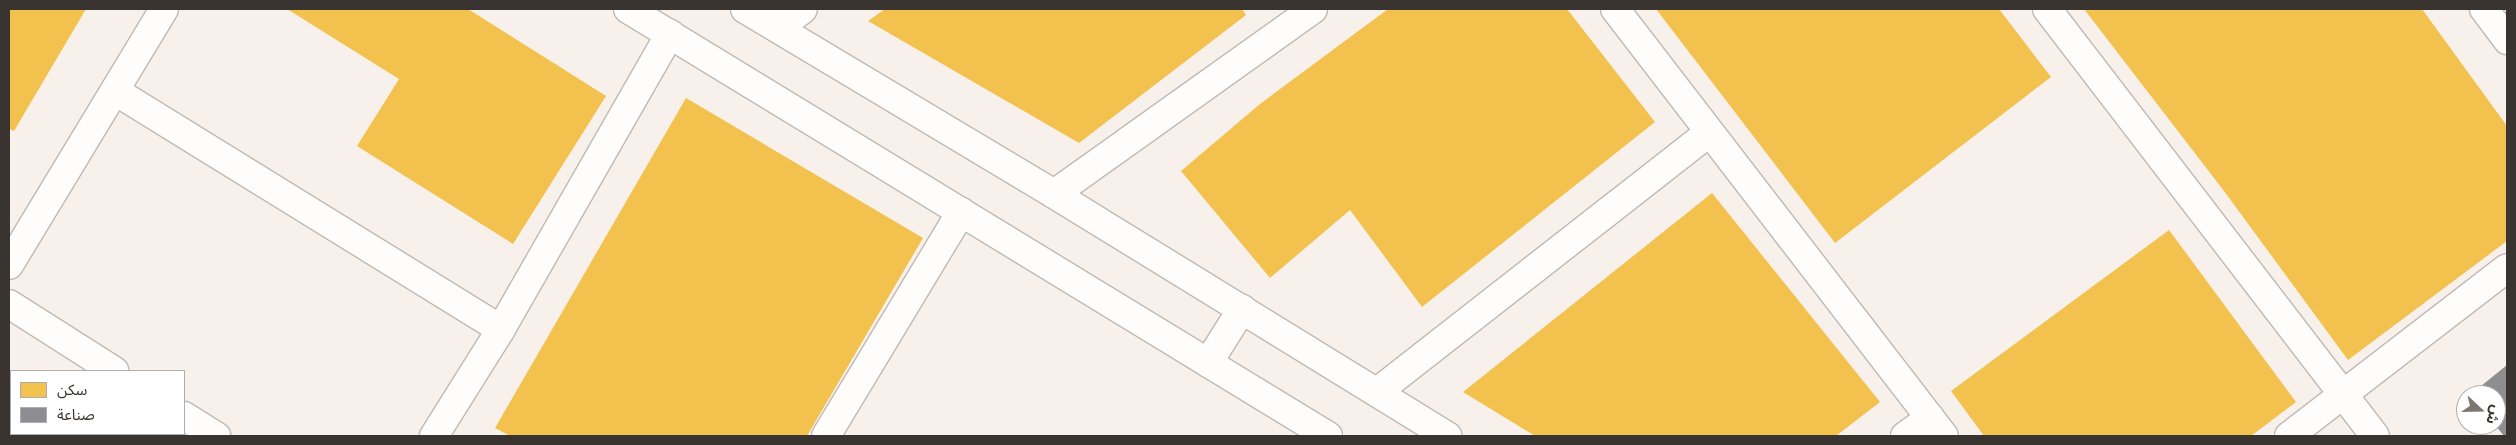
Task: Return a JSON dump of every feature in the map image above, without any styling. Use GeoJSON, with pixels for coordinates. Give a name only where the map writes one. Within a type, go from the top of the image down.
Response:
{"type":"FeatureCollection","features":[{"type":"Feature","properties":{"kind":"street"},"geometry":{"type":"LineString","coordinates":[[9,265],[164,9]]}},
{"type":"Feature","properties":{"kind":"street"},"geometry":{"type":"LineString","coordinates":[[628,9],[1328,436]]}},
{"type":"Feature","properties":{"kind":"street"},"geometry":{"type":"LineString","coordinates":[[745,9],[772,18],[1447,436]]}},
{"type":"Feature","properties":{"kind":"street"},"geometry":{"type":"LineString","coordinates":[[772,18],[803,9]]}},
{"type":"Feature","properties":{"kind":"street"},"geometry":{"type":"LineString","coordinates":[[1054,194],[1313,9]]}},
{"type":"Feature","properties":{"kind":"street"},"geometry":{"type":"LineString","coordinates":[[1616,9],[1709,133],[1937,427],[1905,436]]}},
{"type":"Feature","properties":{"kind":"street"},"geometry":{"type":"LineString","coordinates":[[2046,9],[2375,436]]}},
{"type":"Feature","properties":{"kind":"street"},"geometry":{"type":"LineString","coordinates":[[2484,9],[2507,40]]}},
{"type":"Feature","properties":{"kind":"street"},"geometry":{"type":"LineString","coordinates":[[434,436],[501,329],[670,34]]}},
{"type":"Feature","properties":{"kind":"street"},"geometry":{"type":"LineString","coordinates":[[115,91],[501,329]]}},
{"type":"Feature","properties":{"kind":"street"},"geometry":{"type":"LineString","coordinates":[[1377,392],[1709,133]]}},
{"type":"Feature","properties":{"kind":"street"},"geometry":{"type":"LineString","coordinates":[[826,436],[961,212]]}},
{"type":"Feature","properties":{"kind":"street"},"geometry":{"type":"LineString","coordinates":[[2289,436],[2507,268]]}},
{"type":"Feature","properties":{"kind":"street"},"geometry":{"type":"LineString","coordinates":[[9,304],[112,370]]}},
{"type":"Feature","properties":{"kind":"street"},"geometry":{"type":"LineString","coordinates":[[1208,363],[1242,309]]}},
{"type":"Feature","properties":{"kind":"street"},"geometry":{"type":"LineString","coordinates":[[185,417],[216,436]]}},
{"type":"Feature","properties":{"kind":"building: سكن"},"geometry":{"type":"Polygon","coordinates":[[[9,9],[86,9],[14,131],[9,129],[9,9]]]}},
{"type":"Feature","properties":{"kind":"building: سكن"},"geometry":{"type":"Polygon","coordinates":[[[287,9],[468,9],[606,96],[513,244],[357,146],[399,79],[287,9]]]}},
{"type":"Feature","properties":{"kind":"building: سكن"},"geometry":{"type":"Polygon","coordinates":[[[885,9],[1242,9],[1246,15],[1079,143],[868,21],[885,9]]]}},
{"type":"Feature","properties":{"kind":"building: سكن"},"geometry":{"type":"Polygon","coordinates":[[[1388,9],[1567,9],[1655,122],[1422,307],[1350,210],[1270,278],[1181,171],[1260,104],[1388,9]]]}},
{"type":"Feature","properties":{"kind":"building: سكن"},"geometry":{"type":"Polygon","coordinates":[[[1656,9],[1999,9],[2051,77],[1835,243],[1656,9]]]}},
{"type":"Feature","properties":{"kind":"building: سكن"},"geometry":{"type":"Polygon","coordinates":[[[2084,9],[2422,9],[2507,126],[2507,241],[2348,360],[2224,191],[2084,9]]]}},
{"type":"Feature","properties":{"kind":"building: سكن"},"geometry":{"type":"Polygon","coordinates":[[[686,98],[923,238],[807,436],[510,436],[495,428],[686,98]]]}},
{"type":"Feature","properties":{"kind":"building: سكن"},"geometry":{"type":"Polygon","coordinates":[[[1712,193],[1880,402],[1836,436],[1535,436],[1463,392],[1712,193]]]}},
{"type":"Feature","properties":{"kind":"building: سكن"},"geometry":{"type":"Polygon","coordinates":[[[2169,230],[2296,402],[2251,436],[1984,436],[1951,391],[2169,230]]]}},
{"type":"Feature","properties":{"kind":"building: صناعة"},"geometry":{"type":"Polygon","coordinates":[[[2507,365],[2507,436],[2503,435],[2506,435],[2506,385],[2482,385],[2507,365]]]}}]}
